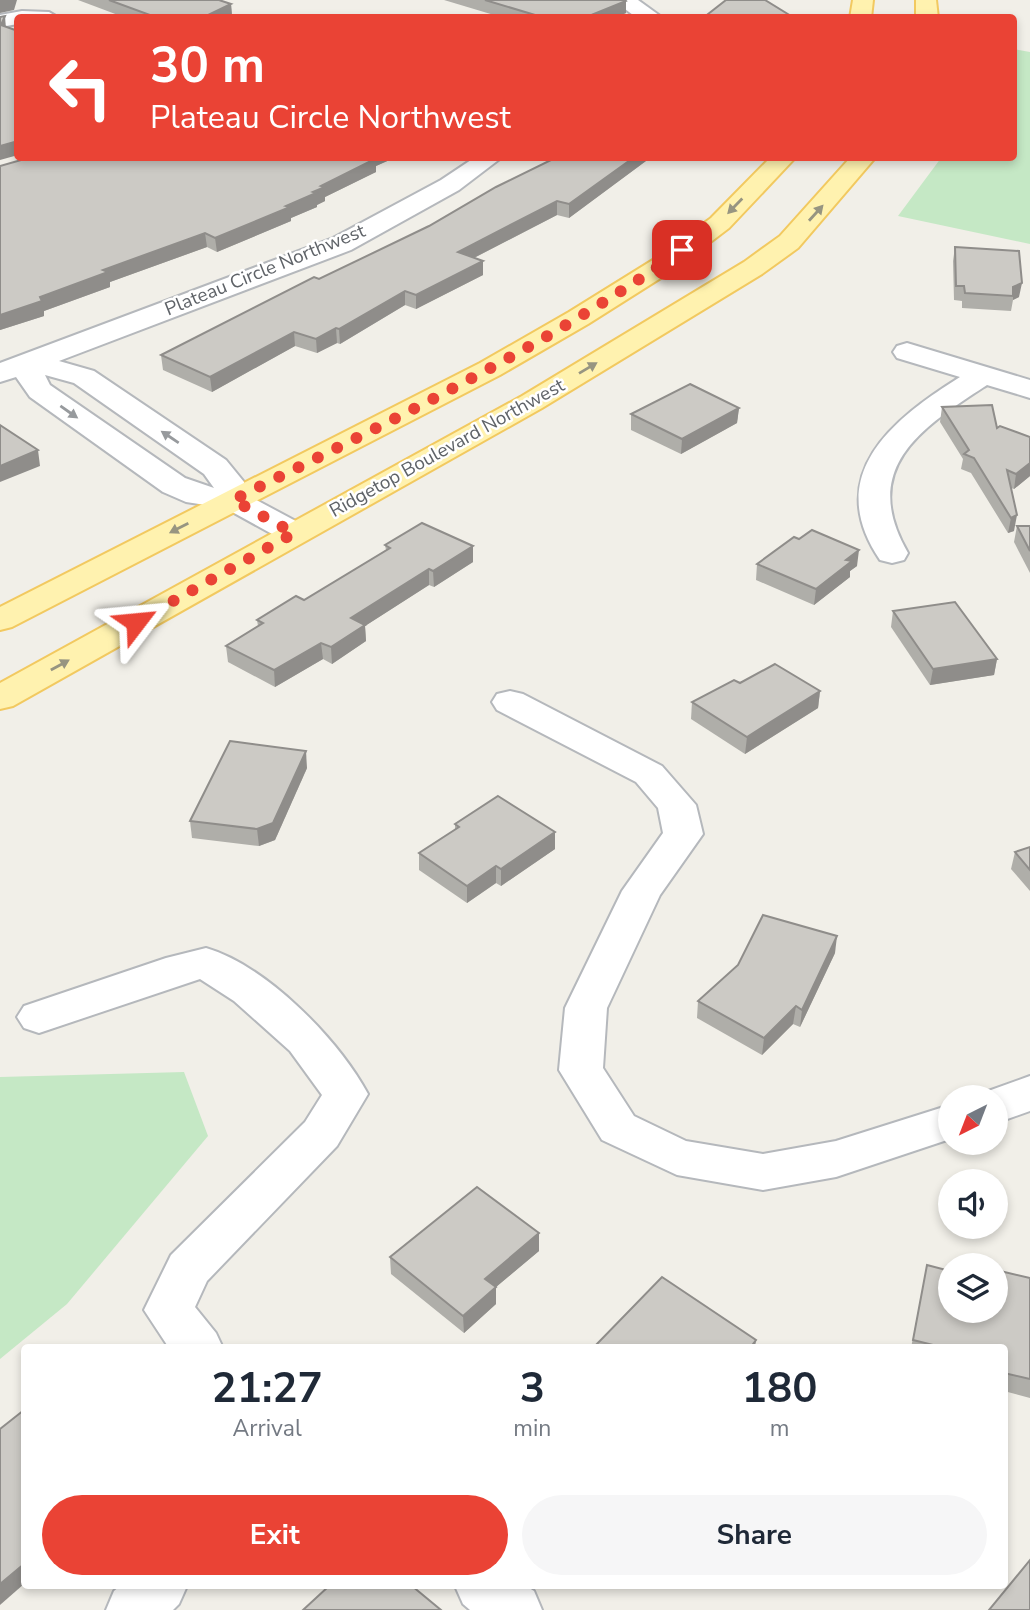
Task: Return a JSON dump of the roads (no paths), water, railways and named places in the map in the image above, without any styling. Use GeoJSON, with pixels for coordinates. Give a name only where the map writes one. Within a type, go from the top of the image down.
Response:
{"type":"FeatureCollection","features":[{"type":"Feature","properties":{"kind":"main road"},"geometry":{"type":"LineString","coordinates":[[0,621],[490,369],[633,284],[720,222],[780,161]]}},
{"type":"Feature","properties":{"kind":"main road","name":"Ridgetop Boulevard Northwest"},"geometry":{"type":"LineString","coordinates":[[0,698],[532,402],[752,268],[789,242],[860,161]]}},
{"type":"Feature","properties":{"kind":"street"},"geometry":{"type":"LineString","coordinates":[[624,0],[647,14]]}},
{"type":"Feature","properties":{"kind":"street","name":"Plateau Circle Northwest"},"geometry":{"type":"LineString","coordinates":[[0,373],[342,244],[450,185],[482,162]]}},
{"type":"Feature","properties":{"kind":"street"},"geometry":{"type":"LineString","coordinates":[[907,352],[1030,389]]}},
{"type":"Feature","properties":{"kind":"street"},"geometry":{"type":"LineString","coordinates":[[31,362],[30,377],[40,391],[174,485],[197,495],[233,500],[294,533]]}},
{"type":"Feature","properties":{"kind":"street"},"geometry":{"type":"LineString","coordinates":[[892,553],[881,538],[873,503],[876,475],[894,443],[915,420],[983,375]]}},
{"type":"Feature","properties":{"kind":"street"},"geometry":{"type":"LineString","coordinates":[[510,702],[649,774],[677,804],[683,834],[642,891],[586,1007],[581,1070],[618,1128],[677,1157],[764,1172],[836,1159],[938,1126]]}},
{"type":"Feature","properties":{"kind":"street"},"geometry":{"type":"LineString","coordinates":[[39,1017],[181,968],[206,963],[249,990],[305,1040],[346,1094],[321,1134],[188,1269],[169,1310],[195,1344]]}},
{"type":"Feature","properties":{"kind":"street"},"geometry":{"type":"LineString","coordinates":[[1008,1101],[1030,1093]]}},
{"type":"Feature","properties":{"kind":"street"},"geometry":{"type":"LineString","coordinates":[[134,1610],[156,1589]]}},
{"type":"Feature","properties":{"kind":"street"},"geometry":{"type":"LineString","coordinates":[[487,1589],[514,1610]]}}]}
